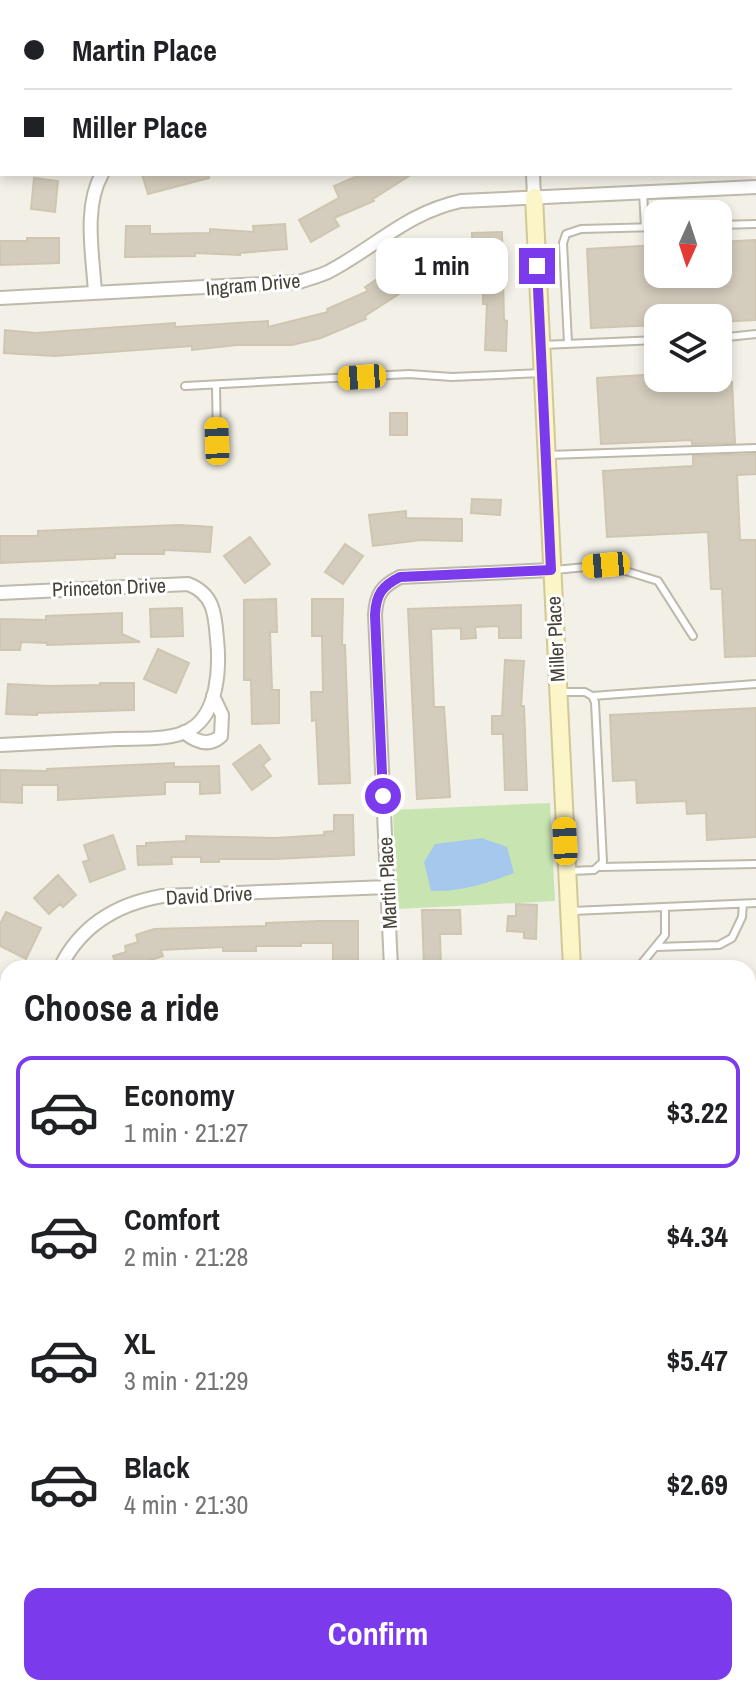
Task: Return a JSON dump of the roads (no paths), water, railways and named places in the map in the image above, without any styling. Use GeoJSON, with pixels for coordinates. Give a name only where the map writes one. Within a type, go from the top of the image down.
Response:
{"type":"FeatureCollection","features":[{"type":"Feature","properties":{"kind":"street"},"geometry":{"type":"LineString","coordinates":[[95,293],[92,210],[93,194],[101,176]]}},
{"type":"Feature","properties":{"kind":"street"},"geometry":{"type":"LineString","coordinates":[[533,176],[534,197],[643,192],[694,184],[756,187]]}},
{"type":"Feature","properties":{"kind":"street","name":"Ingram Drive"},"geometry":{"type":"LineString","coordinates":[[0,298],[299,282],[328,272],[397,226],[434,207],[461,201],[534,197]]}},
{"type":"Feature","properties":{"kind":"street","name":"Miller Place"},"geometry":{"type":"LineString","coordinates":[[534,197],[572,960]]}},
{"type":"Feature","properties":{"kind":"street","name":"Martin Place"},"geometry":{"type":"LineString","coordinates":[[391,960],[375,615],[379,592],[386,584],[400,577],[551,570]]}},
{"type":"Feature","properties":{"kind":"street","name":"Princeton Drive"},"geometry":{"type":"LineString","coordinates":[[0,593],[188,584],[206,594],[215,609],[218,647],[210,707],[198,724],[184,732],[150,737],[0,745]]}},
{"type":"Feature","properties":{"kind":"street","name":"Princeton Drive"},"geometry":{"type":"LineString","coordinates":[[184,732],[206,743],[221,736],[222,715],[213,696]]}},
{"type":"Feature","properties":{"kind":"street","name":"David Drive"},"geometry":{"type":"LineString","coordinates":[[64,960],[86,929],[119,907],[140,900],[162,896],[388,887]]}},
{"type":"Feature","properties":{"kind":"lane"},"geometry":{"type":"LineString","coordinates":[[643,192],[644,210]]}},
{"type":"Feature","properties":{"kind":"lane"},"geometry":{"type":"LineString","coordinates":[[732,225],[756,224]]}},
{"type":"Feature","properties":{"kind":"lane"},"geometry":{"type":"LineString","coordinates":[[568,343],[563,243],[566,234],[581,229],[644,227]]}},
{"type":"Feature","properties":{"kind":"lane"},"geometry":{"type":"LineString","coordinates":[[732,337],[756,334]]}},
{"type":"Feature","properties":{"kind":"lane"},"geometry":{"type":"LineString","coordinates":[[541,345],[644,340]]}},
{"type":"Feature","properties":{"kind":"lane"},"geometry":{"type":"LineString","coordinates":[[185,386],[388,375],[452,377],[542,373]]}},
{"type":"Feature","properties":{"kind":"lane"},"geometry":{"type":"LineString","coordinates":[[216,386],[217,441]]}},
{"type":"Feature","properties":{"kind":"lane"},"geometry":{"type":"LineString","coordinates":[[546,455],[756,448]]}},
{"type":"Feature","properties":{"kind":"lane"},"geometry":{"type":"LineString","coordinates":[[551,570],[606,565],[658,581],[693,636]]}},
{"type":"Feature","properties":{"kind":"lane"},"geometry":{"type":"LineString","coordinates":[[558,692],[585,692],[592,696],[756,684]]}},
{"type":"Feature","properties":{"kind":"lane"},"geometry":{"type":"LineString","coordinates":[[566,871],[594,870],[603,862],[592,696]]}},
{"type":"Feature","properties":{"kind":"lane"},"geometry":{"type":"LineString","coordinates":[[599,867],[756,864]]}},
{"type":"Feature","properties":{"kind":"lane"},"geometry":{"type":"LineString","coordinates":[[569,912],[756,903]]}},
{"type":"Feature","properties":{"kind":"lane"},"geometry":{"type":"LineString","coordinates":[[656,947],[719,945],[732,938],[742,917],[743,904]]}},
{"type":"Feature","properties":{"kind":"lane"},"geometry":{"type":"LineString","coordinates":[[645,960],[665,935],[665,907]]}},
{"type":"Feature","properties":{"kind":"water"},"geometry":{"type":"Polygon","coordinates":[[[482,838],[507,847],[514,873],[473,886],[431,891],[424,862],[435,844],[482,838]]]}}]}
